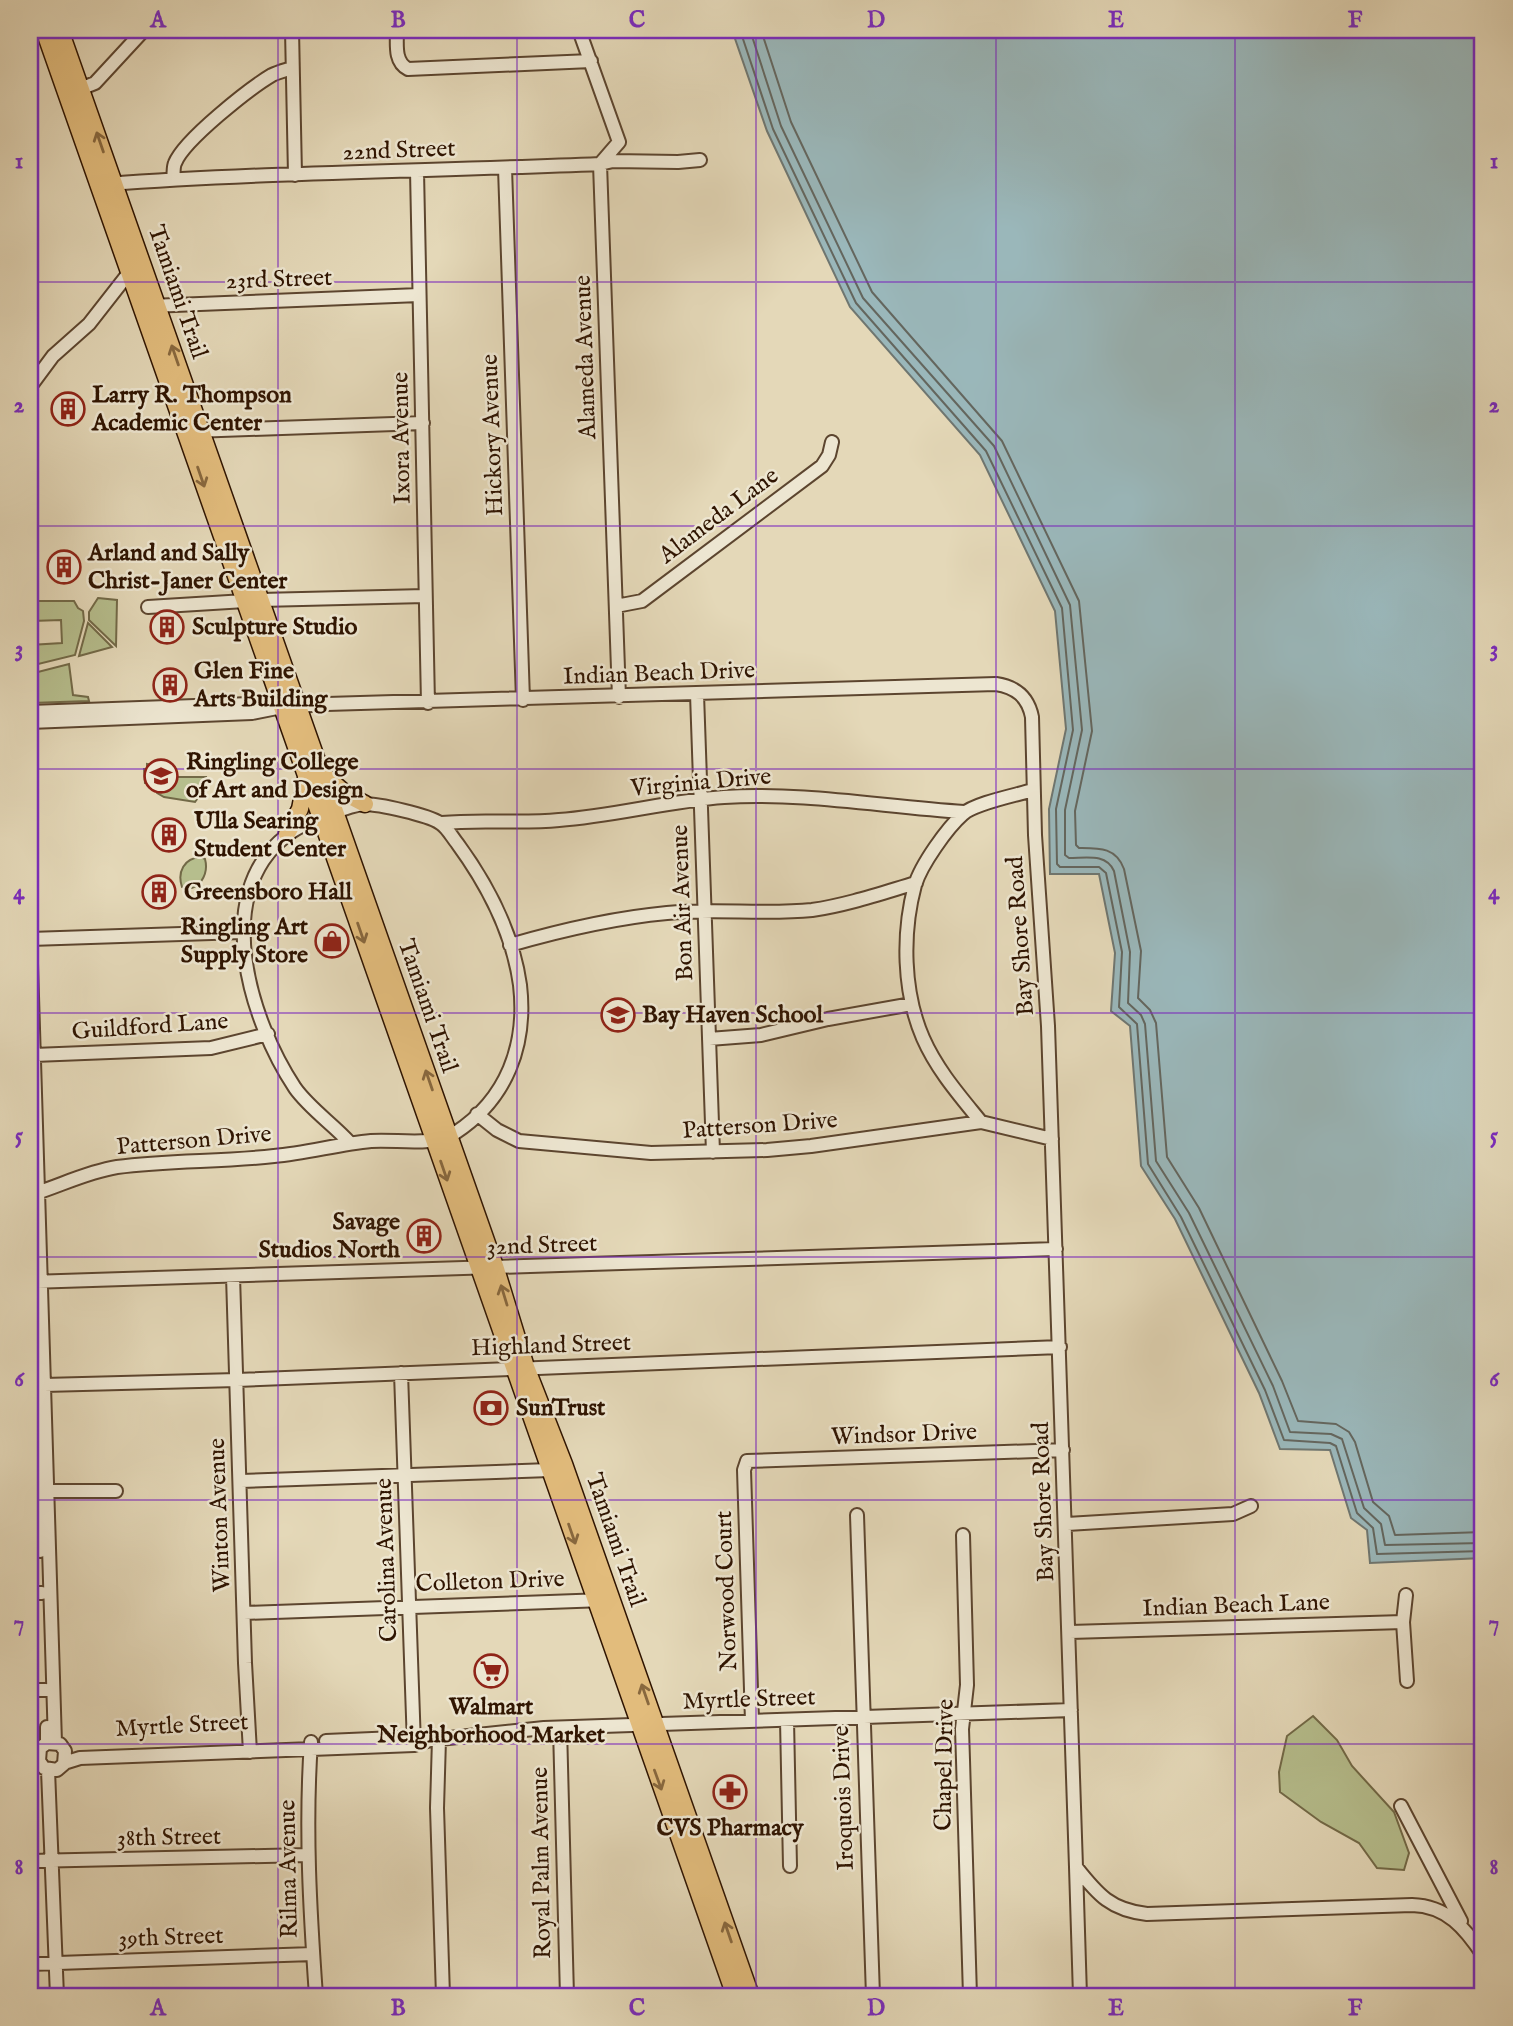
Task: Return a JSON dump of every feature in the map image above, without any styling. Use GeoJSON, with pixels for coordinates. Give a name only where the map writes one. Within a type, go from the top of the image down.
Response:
{"type":"FeatureCollection","features":[{"type":"Feature","properties":{"kind":"main road","name":"Tamiami Trail"},"geometry":{"type":"LineString","coordinates":[[44,30],[74,92],[107,184],[139,253],[150,306],[557,1467],[603,1600],[639,1726],[735,1996]]}},
{"type":"Feature","properties":{"kind":"main road","name":"Tamiami Trail"},"geometry":{"type":"LineString","coordinates":[[60,30],[74,92]]}},
{"type":"Feature","properties":{"kind":"main road","name":"Tamiami Trail"},"geometry":{"type":"LineString","coordinates":[[107,184],[130,274],[150,306]]}},
{"type":"Feature","properties":{"kind":"main road","name":"Tamiami Trail"},"geometry":{"type":"LineString","coordinates":[[193,431],[235,572],[272,631],[290,707]]}},
{"type":"Feature","properties":{"kind":"main road"},"geometry":{"type":"LineString","coordinates":[[287,834],[314,774],[365,804]]}},
{"type":"Feature","properties":{"kind":"main road","name":"Tamiami Trail"},"geometry":{"type":"LineString","coordinates":[[603,1600],[656,1725],[751,1996]]}},
{"type":"Feature","properties":{"kind":"street"},"geometry":{"type":"LineString","coordinates":[[74,92],[95,83],[144,30]]}},
{"type":"Feature","properties":{"kind":"street"},"geometry":{"type":"LineString","coordinates":[[292,30],[295,175]]}},
{"type":"Feature","properties":{"kind":"street"},"geometry":{"type":"LineString","coordinates":[[397,30],[399,63],[408,69],[591,61]]}},
{"type":"Feature","properties":{"kind":"street"},"geometry":{"type":"LineString","coordinates":[[579,30],[619,142],[600,164]]}},
{"type":"Feature","properties":{"kind":"street"},"geometry":{"type":"LineString","coordinates":[[173,179],[175,163],[180,154],[214,119],[271,76],[292,68]]}},
{"type":"Feature","properties":{"kind":"street","name":"22nd Street"},"geometry":{"type":"LineString","coordinates":[[107,184],[173,179],[600,164],[613,161],[699,160]]}},
{"type":"Feature","properties":{"kind":"street","name":"Alameda Avenue"},"geometry":{"type":"LineString","coordinates":[[600,164],[619,697]]}},
{"type":"Feature","properties":{"kind":"street","name":"Hickory Avenue"},"geometry":{"type":"LineString","coordinates":[[505,168],[523,699]]}},
{"type":"Feature","properties":{"kind":"street","name":"Ixora Avenue"},"geometry":{"type":"LineString","coordinates":[[417,172],[428,703]]}},
{"type":"Feature","properties":{"kind":"street"},"geometry":{"type":"LineString","coordinates":[[112,296],[122,250]]}},
{"type":"Feature","properties":{"kind":"street"},"geometry":{"type":"LineString","coordinates":[[30,387],[53,356],[89,324],[130,274],[139,253]]}},
{"type":"Feature","properties":{"kind":"street","name":"23rd Street"},"geometry":{"type":"LineString","coordinates":[[150,306],[419,295]]}},
{"type":"Feature","properties":{"kind":"street"},"geometry":{"type":"LineString","coordinates":[[193,431],[423,423]]}},
{"type":"Feature","properties":{"kind":"street","name":"Alameda Lane"},"geometry":{"type":"LineString","coordinates":[[616,606],[642,601],[822,466],[829,455],[832,442]]}},
{"type":"Feature","properties":{"kind":"street"},"geometry":{"type":"LineString","coordinates":[[148,607],[253,600],[425,596]]}},
{"type":"Feature","properties":{"kind":"street","name":"Indian Beach Drive"},"geometry":{"type":"LineString","coordinates":[[290,707],[996,684],[1007,685],[1019,693]]}},
{"type":"Feature","properties":{"kind":"street","name":"Bay Shore Road"},"geometry":{"type":"LineString","coordinates":[[1019,693],[1029,706],[1032,717],[1048,1026],[1067,1524],[1080,1996]]}},
{"type":"Feature","properties":{"kind":"street","name":"Bon Air Avenue"},"geometry":{"type":"LineString","coordinates":[[696,695],[713,1152]]}},
{"type":"Feature","properties":{"kind":"street"},"geometry":{"type":"LineString","coordinates":[[30,712],[250,704],[290,707]]}},
{"type":"Feature","properties":{"kind":"street"},"geometry":{"type":"LineString","coordinates":[[30,722],[253,713],[290,707]]}},
{"type":"Feature","properties":{"kind":"street"},"geometry":{"type":"LineString","coordinates":[[981,1122],[936,1062],[922,1037],[912,1004],[907,951],[908,925],[916,883],[941,839],[964,812],[1034,790]]}},
{"type":"Feature","properties":{"kind":"street","name":"Virginia Drive"},"geometry":{"type":"LineString","coordinates":[[442,823],[558,821],[724,797],[802,797],[964,812]]}},
{"type":"Feature","properties":{"kind":"street"},"geometry":{"type":"LineString","coordinates":[[350,1143],[303,1098],[281,1064],[249,980],[242,932],[247,896],[254,879],[271,851],[287,834],[328,815],[365,804],[399,810],[442,823],[481,878],[496,910],[510,945],[521,993],[522,1016],[518,1046],[504,1082],[477,1114],[456,1132],[441,1138]]}},
{"type":"Feature","properties":{"kind":"street"},"geometry":{"type":"LineString","coordinates":[[510,945],[606,921],[705,910],[785,912],[812,909],[916,883]]}},
{"type":"Feature","properties":{"kind":"street"},"geometry":{"type":"LineString","coordinates":[[30,932],[34,1055],[33,1397],[51,1652],[47,1746],[38,1757],[48,1765],[56,1861],[60,1963],[65,1996]]}},
{"type":"Feature","properties":{"kind":"street"},"geometry":{"type":"LineString","coordinates":[[30,939],[242,932]]}},
{"type":"Feature","properties":{"kind":"street"},"geometry":{"type":"LineString","coordinates":[[709,1040],[761,1035],[828,1019],[912,1004]]}},
{"type":"Feature","properties":{"kind":"street","name":"Guildford Lane"},"geometry":{"type":"LineString","coordinates":[[34,1055],[211,1048],[268,1034]]}},
{"type":"Feature","properties":{"kind":"street","name":"Patterson Drive"},"geometry":{"type":"LineString","coordinates":[[477,1114],[497,1130],[519,1141],[651,1153],[811,1146],[981,1122],[1052,1139]]}},
{"type":"Feature","properties":{"kind":"street","name":"Patterson Drive"},"geometry":{"type":"LineString","coordinates":[[33,1190],[119,1167],[275,1156],[350,1143],[441,1138]]}},
{"type":"Feature","properties":{"kind":"street","name":"32nd Street"},"geometry":{"type":"LineString","coordinates":[[34,1282],[1056,1249]]}},
{"type":"Feature","properties":{"kind":"street","name":"Winton Avenue"},"geometry":{"type":"LineString","coordinates":[[233,1276],[250,1747]]}},
{"type":"Feature","properties":{"kind":"street"},"geometry":{"type":"LineString","coordinates":[[34,1282],[44,1385],[36,1593],[46,1690],[47,1746]]}},
{"type":"Feature","properties":{"kind":"street","name":"Highland Street"},"geometry":{"type":"LineString","coordinates":[[44,1385],[237,1380],[1059,1347]]}},
{"type":"Feature","properties":{"kind":"street","name":"Carolina Avenue"},"geometry":{"type":"LineString","coordinates":[[401,1373],[413,1740]]}},
{"type":"Feature","properties":{"kind":"street","name":"Windsor Drive"},"geometry":{"type":"LineString","coordinates":[[747,1461],[1063,1450]]}},
{"type":"Feature","properties":{"kind":"street","name":"Norwood Court"},"geometry":{"type":"LineString","coordinates":[[747,1461],[744,1470],[752,1721]]}},
{"type":"Feature","properties":{"kind":"street"},"geometry":{"type":"LineString","coordinates":[[241,1481],[557,1467]]}},
{"type":"Feature","properties":{"kind":"street"},"geometry":{"type":"LineString","coordinates":[[39,1493],[116,1490]]}},
{"type":"Feature","properties":{"kind":"street"},"geometry":{"type":"LineString","coordinates":[[1067,1524],[1233,1514],[1251,1506]]}},
{"type":"Feature","properties":{"kind":"street","name":"Iroquois Drive"},"geometry":{"type":"LineString","coordinates":[[857,1515],[873,1996]]}},
{"type":"Feature","properties":{"kind":"street","name":"Chapel Drive"},"geometry":{"type":"LineString","coordinates":[[963,1535],[967,1685],[962,1729],[970,1996]]}},
{"type":"Feature","properties":{"kind":"street"},"geometry":{"type":"LineString","coordinates":[[1406,1595],[1403,1622],[1408,1681]]}},
{"type":"Feature","properties":{"kind":"street","name":"Colleton Drive"},"geometry":{"type":"LineString","coordinates":[[244,1613],[603,1600]]}},
{"type":"Feature","properties":{"kind":"street","name":"Indian Beach Lane"},"geometry":{"type":"LineString","coordinates":[[1070,1632],[1403,1622]]}},
{"type":"Feature","properties":{"kind":"street"},"geometry":{"type":"LineString","coordinates":[[30,1690],[46,1690]]}},
{"type":"Feature","properties":{"kind":"street","name":"Myrtle Street"},"geometry":{"type":"LineString","coordinates":[[47,1746],[88,1751],[311,1746],[560,1728],[1071,1710]]}},
{"type":"Feature","properties":{"kind":"street"},"geometry":{"type":"LineString","coordinates":[[787,1720],[790,1867]]}},
{"type":"Feature","properties":{"kind":"street","name":"Royal Palm Avenue"},"geometry":{"type":"LineString","coordinates":[[560,1728],[567,1996]]}},
{"type":"Feature","properties":{"kind":"street"},"geometry":{"type":"LineString","coordinates":[[434,1739],[443,1996]]}},
{"type":"Feature","properties":{"kind":"street"},"geometry":{"type":"LineString","coordinates":[[47,1746],[66,1755],[48,1765]]}},
{"type":"Feature","properties":{"kind":"street","name":"Rilma Avenue"},"geometry":{"type":"LineString","coordinates":[[311,1746],[308,1856],[316,1996]]}},
{"type":"Feature","properties":{"kind":"street","name":"Myrtle Street"},"geometry":{"type":"LineString","coordinates":[[48,1765],[80,1758],[250,1747]]}},
{"type":"Feature","properties":{"kind":"street"},"geometry":{"type":"LineString","coordinates":[[1401,1806],[1465,1928],[1483,1955]]}},
{"type":"Feature","properties":{"kind":"street","name":"38th Street"},"geometry":{"type":"LineString","coordinates":[[30,1861],[308,1856]]}},
{"type":"Feature","properties":{"kind":"street"},"geometry":{"type":"LineString","coordinates":[[1076,1867],[1101,1897],[1113,1905],[1135,1913],[1420,1905],[1445,1913],[1465,1928]]}},
{"type":"Feature","properties":{"kind":"street","name":"39th Street"},"geometry":{"type":"LineString","coordinates":[[30,1964],[313,1954]]}},
{"type":"Feature","properties":{"kind":"street"},"geometry":{"type":"LineString","coordinates":[[57,1996],[60,1963]]}},
{"type":"Feature","properties":{"kind":"green space"},"geometry":{"type":"Polygon","coordinates":[[[98,598],[117,600],[116,646],[89,620],[89,612],[98,598]]]}},
{"type":"Feature","properties":{"kind":"green space"},"geometry":{"type":"Polygon","coordinates":[[[30,601],[74,601],[83,611],[84,621],[75,655],[30,666],[30,645],[62,643],[61,620],[32,621],[30,634],[30,601]]]}},
{"type":"Feature","properties":{"kind":"green space"},"geometry":{"type":"Polygon","coordinates":[[[88,623],[112,647],[79,656],[88,623]]]}},
{"type":"Feature","properties":{"kind":"green space"},"geometry":{"type":"Polygon","coordinates":[[[69,664],[73,695],[88,697],[89,701],[31,703],[30,674],[69,664]]]}},
{"type":"Feature","properties":{"kind":"green space"},"geometry":{"type":"Polygon","coordinates":[[[147,764],[158,766],[159,777],[206,777],[205,788],[195,802],[164,797],[157,793],[156,782],[145,783],[144,769],[147,769],[147,764]]]}},
{"type":"Feature","properties":{"kind":"green space"},"geometry":{"type":"Polygon","coordinates":[[[201,857],[205,859],[206,865],[201,881],[193,887],[182,887],[180,876],[183,867],[190,860],[201,857]]]}},
{"type":"Feature","properties":{"kind":"green space"},"geometry":{"type":"Polygon","coordinates":[[[1313,1716],[1337,1740],[1352,1766],[1394,1812],[1409,1853],[1404,1870],[1377,1868],[1359,1843],[1321,1822],[1280,1792],[1279,1772],[1287,1736],[1313,1716]]]}},
{"type":"Feature","properties":{"kind":"water"},"geometry":{"type":"Polygon","coordinates":[[[732,30],[1483,30],[1483,1558],[1370,1563],[1367,1530],[1351,1518],[1330,1450],[1280,1449],[1259,1393],[1175,1219],[1141,1166],[1130,1026],[1111,1011],[1115,953],[1099,874],[1050,874],[1049,809],[1066,729],[1055,611],[980,455],[850,307],[767,131],[732,30]]]}},
{"type":"Feature","properties":{"kind":"place","name":"Larry R. Thompson Academic Center"},"geometry":{"type":"Point","coordinates":[68,409]}},
{"type":"Feature","properties":{"kind":"place","name":"Arland and Sally Christ-Janer Center"},"geometry":{"type":"Point","coordinates":[64,567]}},
{"type":"Feature","properties":{"kind":"place","name":"Sculpture Studio"},"geometry":{"type":"Point","coordinates":[167,627]}},
{"type":"Feature","properties":{"kind":"place","name":"Glen Fine Arts Building"},"geometry":{"type":"Point","coordinates":[170,685]}},
{"type":"Feature","properties":{"kind":"place","name":"Ringling College of Art and Design"},"geometry":{"type":"Point","coordinates":[161,776]}},
{"type":"Feature","properties":{"kind":"place","name":"Ulla Searing Student Center"},"geometry":{"type":"Point","coordinates":[169,835]}},
{"type":"Feature","properties":{"kind":"place","name":"Greensboro Hall"},"geometry":{"type":"Point","coordinates":[159,892]}},
{"type":"Feature","properties":{"kind":"place","name":"Ringling Art Supply Store"},"geometry":{"type":"Point","coordinates":[332,941]}},
{"type":"Feature","properties":{"kind":"place","name":"Bay Haven School"},"geometry":{"type":"Point","coordinates":[618,1015]}},
{"type":"Feature","properties":{"kind":"place","name":"Savage Studios North"},"geometry":{"type":"Point","coordinates":[424,1236]}},
{"type":"Feature","properties":{"kind":"place","name":"SunTrust"},"geometry":{"type":"Point","coordinates":[491,1408]}},
{"type":"Feature","properties":{"kind":"place","name":"Walmart Neighborhood Market"},"geometry":{"type":"Point","coordinates":[491,1671]}},
{"type":"Feature","properties":{"kind":"place","name":"CVS Pharmacy"},"geometry":{"type":"Point","coordinates":[730,1792]}}]}
